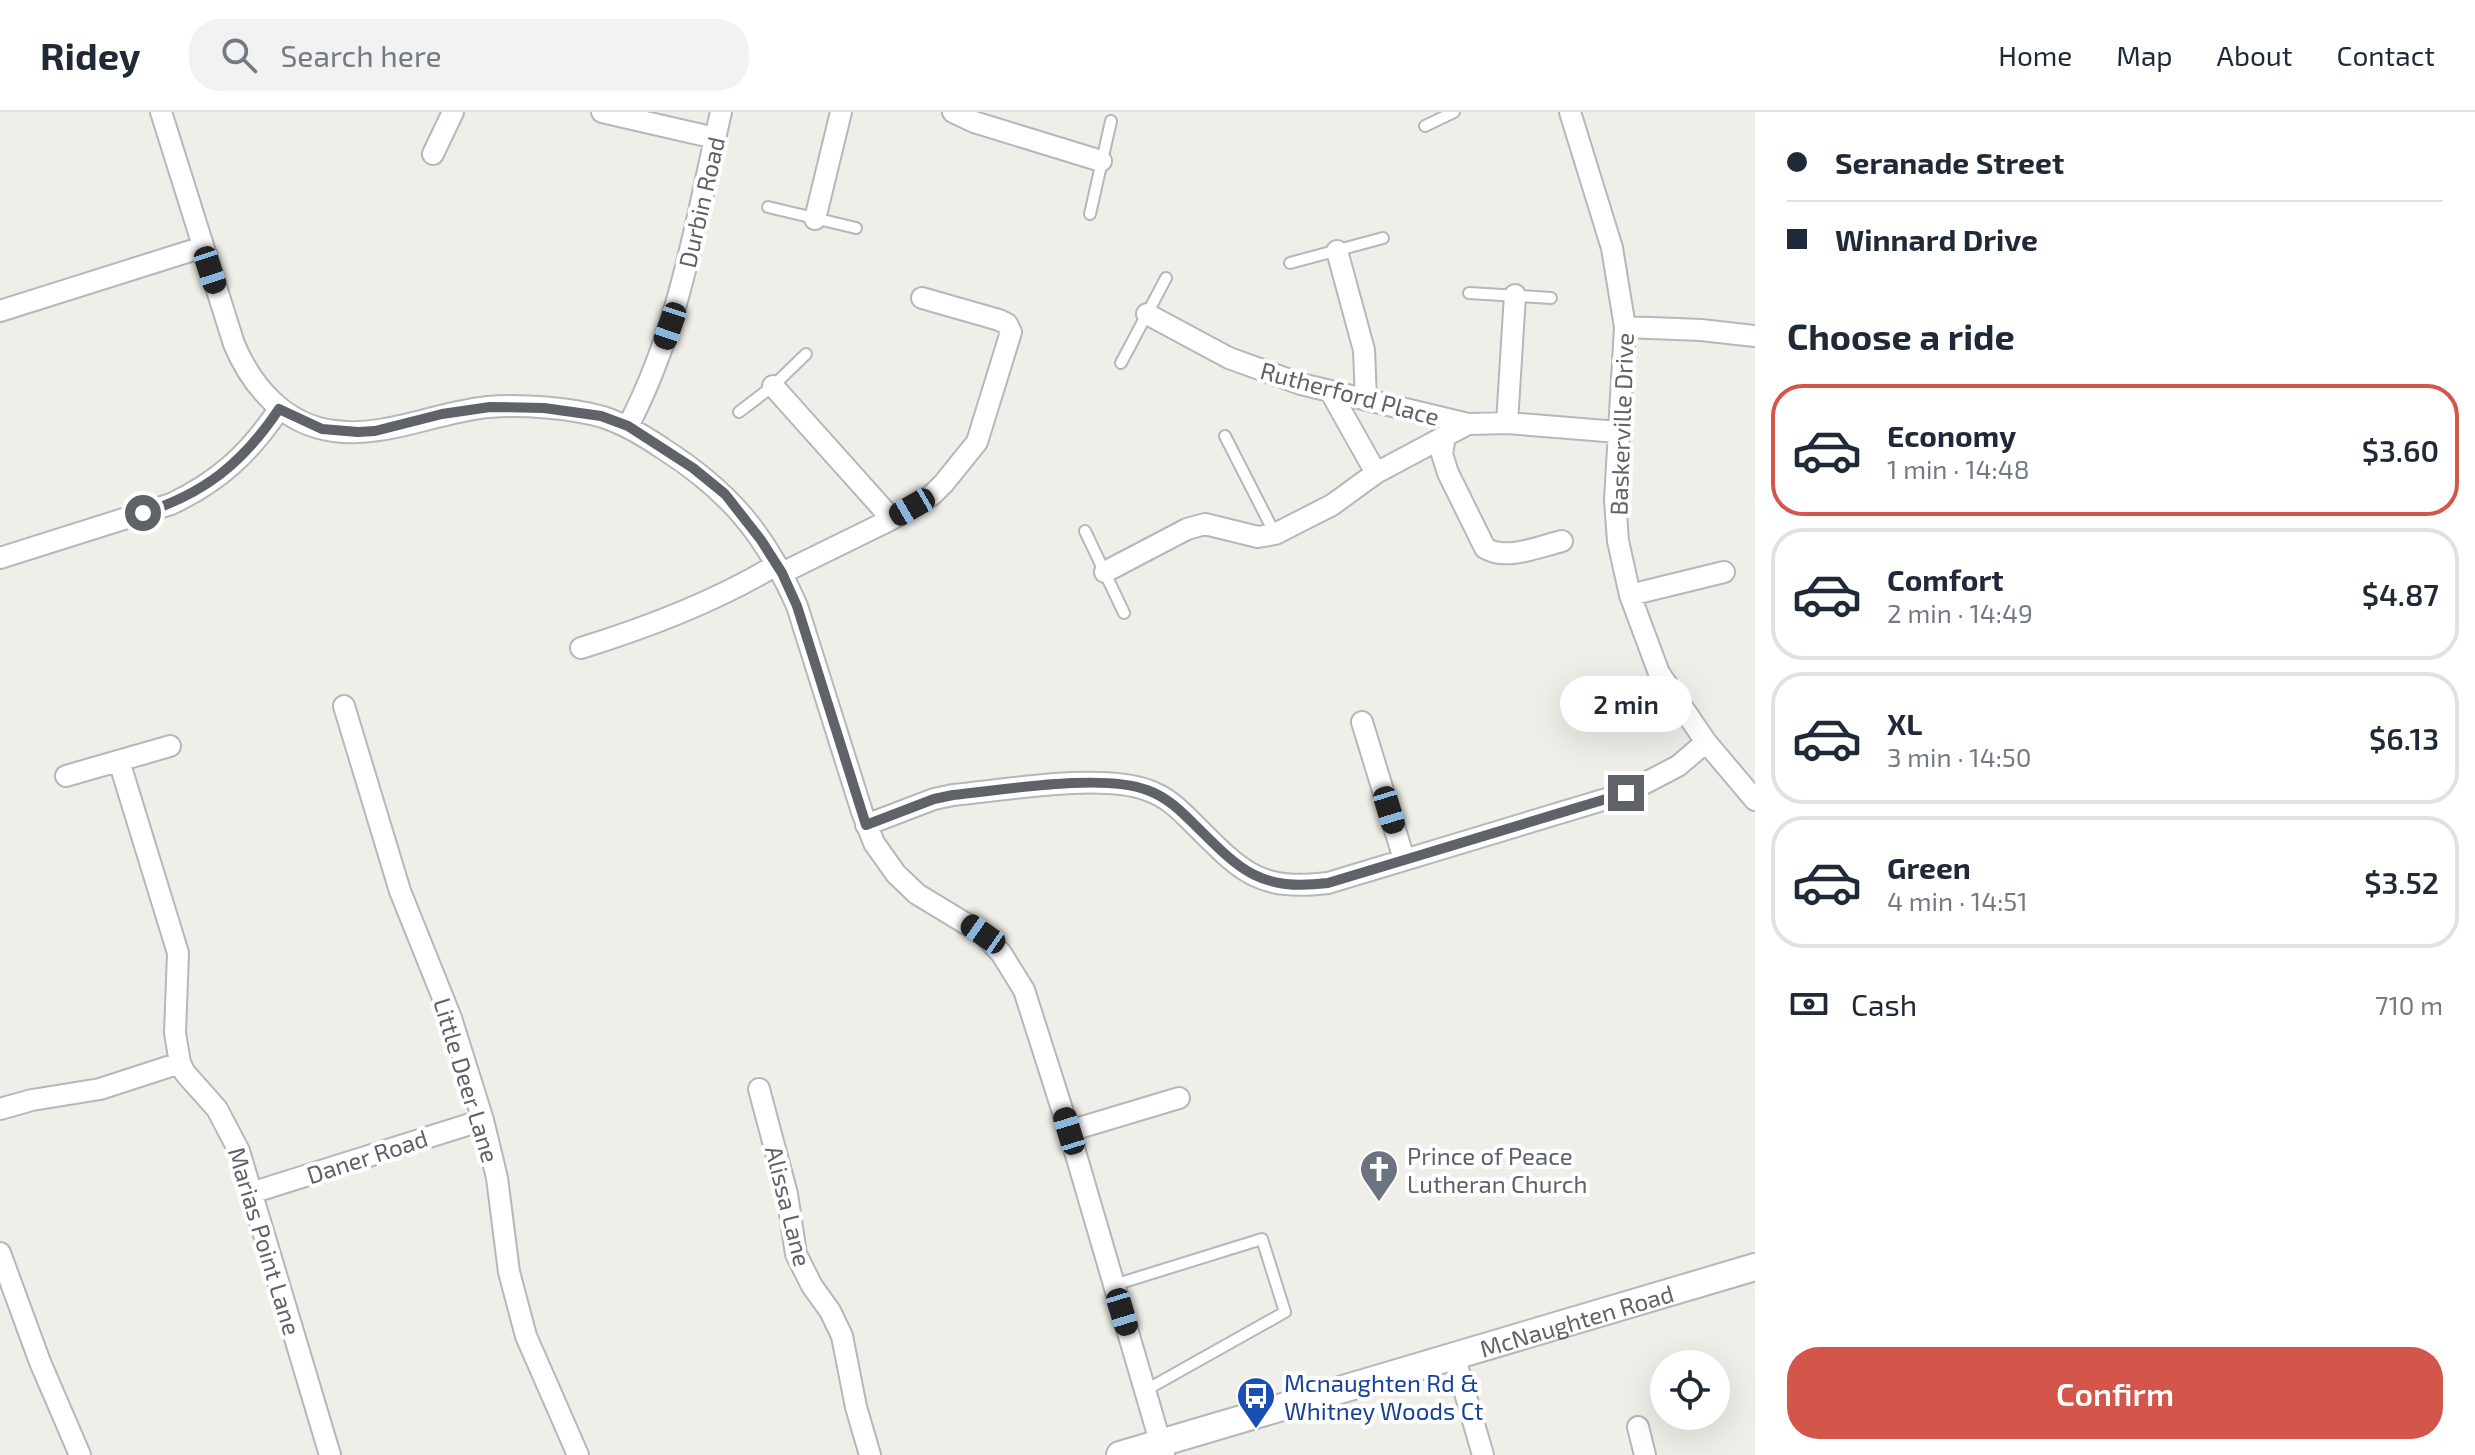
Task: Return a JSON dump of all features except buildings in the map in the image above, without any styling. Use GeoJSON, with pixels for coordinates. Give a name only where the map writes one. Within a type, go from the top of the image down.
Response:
{"type":"FeatureCollection","features":[{"type":"Feature","properties":{"kind":"street"},"geometry":{"type":"LineString","coordinates":[[161,112],[241,363],[279,409],[322,429],[346,432],[375,431],[442,414],[490,407],[544,408],[601,416],[628,426],[693,468],[725,494],[745,517],[779,569],[811,647],[866,825],[884,858],[917,894],[983,934],[1013,971],[1030,1007],[1162,1449]]}},
{"type":"Feature","properties":{"kind":"street"},"geometry":{"type":"LineString","coordinates":[[433,154],[453,112]]}},
{"type":"Feature","properties":{"kind":"street"},"geometry":{"type":"LineString","coordinates":[[602,112],[715,138]]}},
{"type":"Feature","properties":{"kind":"street","name":"Durbin Road"},"geometry":{"type":"LineString","coordinates":[[628,426],[662,350],[678,303],[721,112]]}},
{"type":"Feature","properties":{"kind":"street"},"geometry":{"type":"LineString","coordinates":[[815,219],[841,112]]}},
{"type":"Feature","properties":{"kind":"street"},"geometry":{"type":"LineString","coordinates":[[953,112],[974,122],[1101,161]]}},
{"type":"Feature","properties":{"kind":"street","name":"Baskerville Drive"},"geometry":{"type":"LineString","coordinates":[[1570,112],[1612,248],[1625,327],[1615,500],[1630,595],[1659,673],[1706,742],[1755,800]]}},
{"type":"Feature","properties":{"kind":"street"},"geometry":{"type":"LineString","coordinates":[[0,311],[203,247]]}},
{"type":"Feature","properties":{"kind":"street"},"geometry":{"type":"LineString","coordinates":[[1337,251],[1364,350],[1366,400]]}},
{"type":"Feature","properties":{"kind":"street"},"geometry":{"type":"LineString","coordinates":[[1507,423],[1515,295]]}},
{"type":"Feature","properties":{"kind":"street"},"geometry":{"type":"LineString","coordinates":[[581,648],[637,631],[691,609],[892,519],[932,495],[977,442],[1011,332],[1007,324],[999,320],[922,298]]}},
{"type":"Feature","properties":{"kind":"street","name":"Rutherford Place"},"geometry":{"type":"LineString","coordinates":[[1147,314],[1229,358],[1301,384],[1468,424]]}},
{"type":"Feature","properties":{"kind":"street"},"geometry":{"type":"LineString","coordinates":[[1625,327],[1755,336]]}},
{"type":"Feature","properties":{"kind":"street"},"geometry":{"type":"LineString","coordinates":[[773,386],[892,519]]}},
{"type":"Feature","properties":{"kind":"street"},"geometry":{"type":"LineString","coordinates":[[1330,391],[1376,473]]}},
{"type":"Feature","properties":{"kind":"street"},"geometry":{"type":"LineString","coordinates":[[0,558],[171,504],[195,493],[225,473],[267,428],[279,409]]}},
{"type":"Feature","properties":{"kind":"street"},"geometry":{"type":"LineString","coordinates":[[1105,572],[1196,526],[1214,524],[1258,537],[1275,534],[1332,505],[1376,473],[1468,424],[1507,423],[1618,432]]}},
{"type":"Feature","properties":{"kind":"street"},"geometry":{"type":"LineString","coordinates":[[1445,436],[1442,454],[1448,473],[1485,548],[1505,554],[1562,541]]}},
{"type":"Feature","properties":{"kind":"street"},"geometry":{"type":"LineString","coordinates":[[1630,595],[1724,572]]}},
{"type":"Feature","properties":{"kind":"street","name":"Little Deer Lane"},"geometry":{"type":"LineString","coordinates":[[344,706],[400,891],[451,1018],[483,1120],[497,1178],[509,1272],[518,1309],[536,1363],[578,1455]]}},
{"type":"Feature","properties":{"kind":"street"},"geometry":{"type":"LineString","coordinates":[[1362,722],[1404,859]]}},
{"type":"Feature","properties":{"kind":"street"},"geometry":{"type":"LineString","coordinates":[[866,825],[934,799],[953,795],[1122,783],[1164,797],[1227,857],[1250,874],[1274,884],[1301,886],[1328,883],[1626,793],[1678,766],[1706,742]]}},
{"type":"Feature","properties":{"kind":"street"},"geometry":{"type":"LineString","coordinates":[[66,776],[170,746]]}},
{"type":"Feature","properties":{"kind":"street"},"geometry":{"type":"LineString","coordinates":[[0,1109],[32,1100],[100,1089],[180,1063],[175,1033],[178,953],[119,761]]}},
{"type":"Feature","properties":{"kind":"street","name":"Marias Point Lane"},"geometry":{"type":"LineString","coordinates":[[180,1063],[217,1109],[230,1131],[330,1455]]}},
{"type":"Feature","properties":{"kind":"street","name":"Alissa Lane"},"geometry":{"type":"LineString","coordinates":[[759,1089],[787,1194],[796,1254],[842,1336],[856,1407],[870,1455]]}},
{"type":"Feature","properties":{"kind":"street"},"geometry":{"type":"LineString","coordinates":[[1069,1131],[1179,1098]]}},
{"type":"Feature","properties":{"kind":"street","name":"Daner Road"},"geometry":{"type":"LineString","coordinates":[[251,1193],[483,1120]]}},
{"type":"Feature","properties":{"kind":"street"},"geometry":{"type":"LineString","coordinates":[[0,1253],[40,1362],[80,1455]]}},
{"type":"Feature","properties":{"kind":"street","name":"McNaughten Road"},"geometry":{"type":"LineString","coordinates":[[1120,1455],[1162,1449],[1454,1355],[1755,1267]]}},
{"type":"Feature","properties":{"kind":"street"},"geometry":{"type":"LineString","coordinates":[[1454,1355],[1483,1455]]}},
{"type":"Feature","properties":{"kind":"street"},"geometry":{"type":"LineString","coordinates":[[1638,1427],[1645,1455]]}},
{"type":"Feature","properties":{"kind":"lane"},"geometry":{"type":"LineString","coordinates":[[1425,126],[1454,112]]}},
{"type":"Feature","properties":{"kind":"lane"},"geometry":{"type":"LineString","coordinates":[[1090,214],[1111,121]]}},
{"type":"Feature","properties":{"kind":"lane"},"geometry":{"type":"LineString","coordinates":[[768,207],[856,228]]}},
{"type":"Feature","properties":{"kind":"lane"},"geometry":{"type":"LineString","coordinates":[[1290,263],[1383,238]]}},
{"type":"Feature","properties":{"kind":"lane"},"geometry":{"type":"LineString","coordinates":[[1121,363],[1166,278]]}},
{"type":"Feature","properties":{"kind":"lane"},"geometry":{"type":"LineString","coordinates":[[1469,293],[1551,298]]}},
{"type":"Feature","properties":{"kind":"lane"},"geometry":{"type":"LineString","coordinates":[[739,412],[773,386],[806,354]]}},
{"type":"Feature","properties":{"kind":"lane"},"geometry":{"type":"LineString","coordinates":[[1225,436],[1275,534]]}},
{"type":"Feature","properties":{"kind":"lane"},"geometry":{"type":"LineString","coordinates":[[1085,531],[1124,613]]}},
{"type":"Feature","properties":{"kind":"lane"},"geometry":{"type":"LineString","coordinates":[[1114,1285],[1262,1239],[1285,1312],[1146,1390]]}},
{"type":"Feature","properties":{"kind":"place","name":"Prince of Peace Lutheran Church"},"geometry":{"type":"Point","coordinates":[1379,1203]}},
{"type":"Feature","properties":{"kind":"place","name":"Mcnaughten Rd & Whitney Woods Ct"},"geometry":{"type":"Point","coordinates":[1256,1430]}},
{"type":"Feature","properties":{"kind":"route"},"geometry":{"type":"LineString","coordinates":[[143,513],[195,493],[225,473],[267,428],[279,409],[322,429],[358,432],[490,407],[544,408],[601,416],[628,426],[693,468],[725,494],[761,540],[782,573],[797,606],[866,825],[934,799],[953,795],[1101,782],[1122,783],[1164,797],[1227,857],[1250,874],[1274,884],[1301,886],[1328,883],[1626,793]]}}]}
